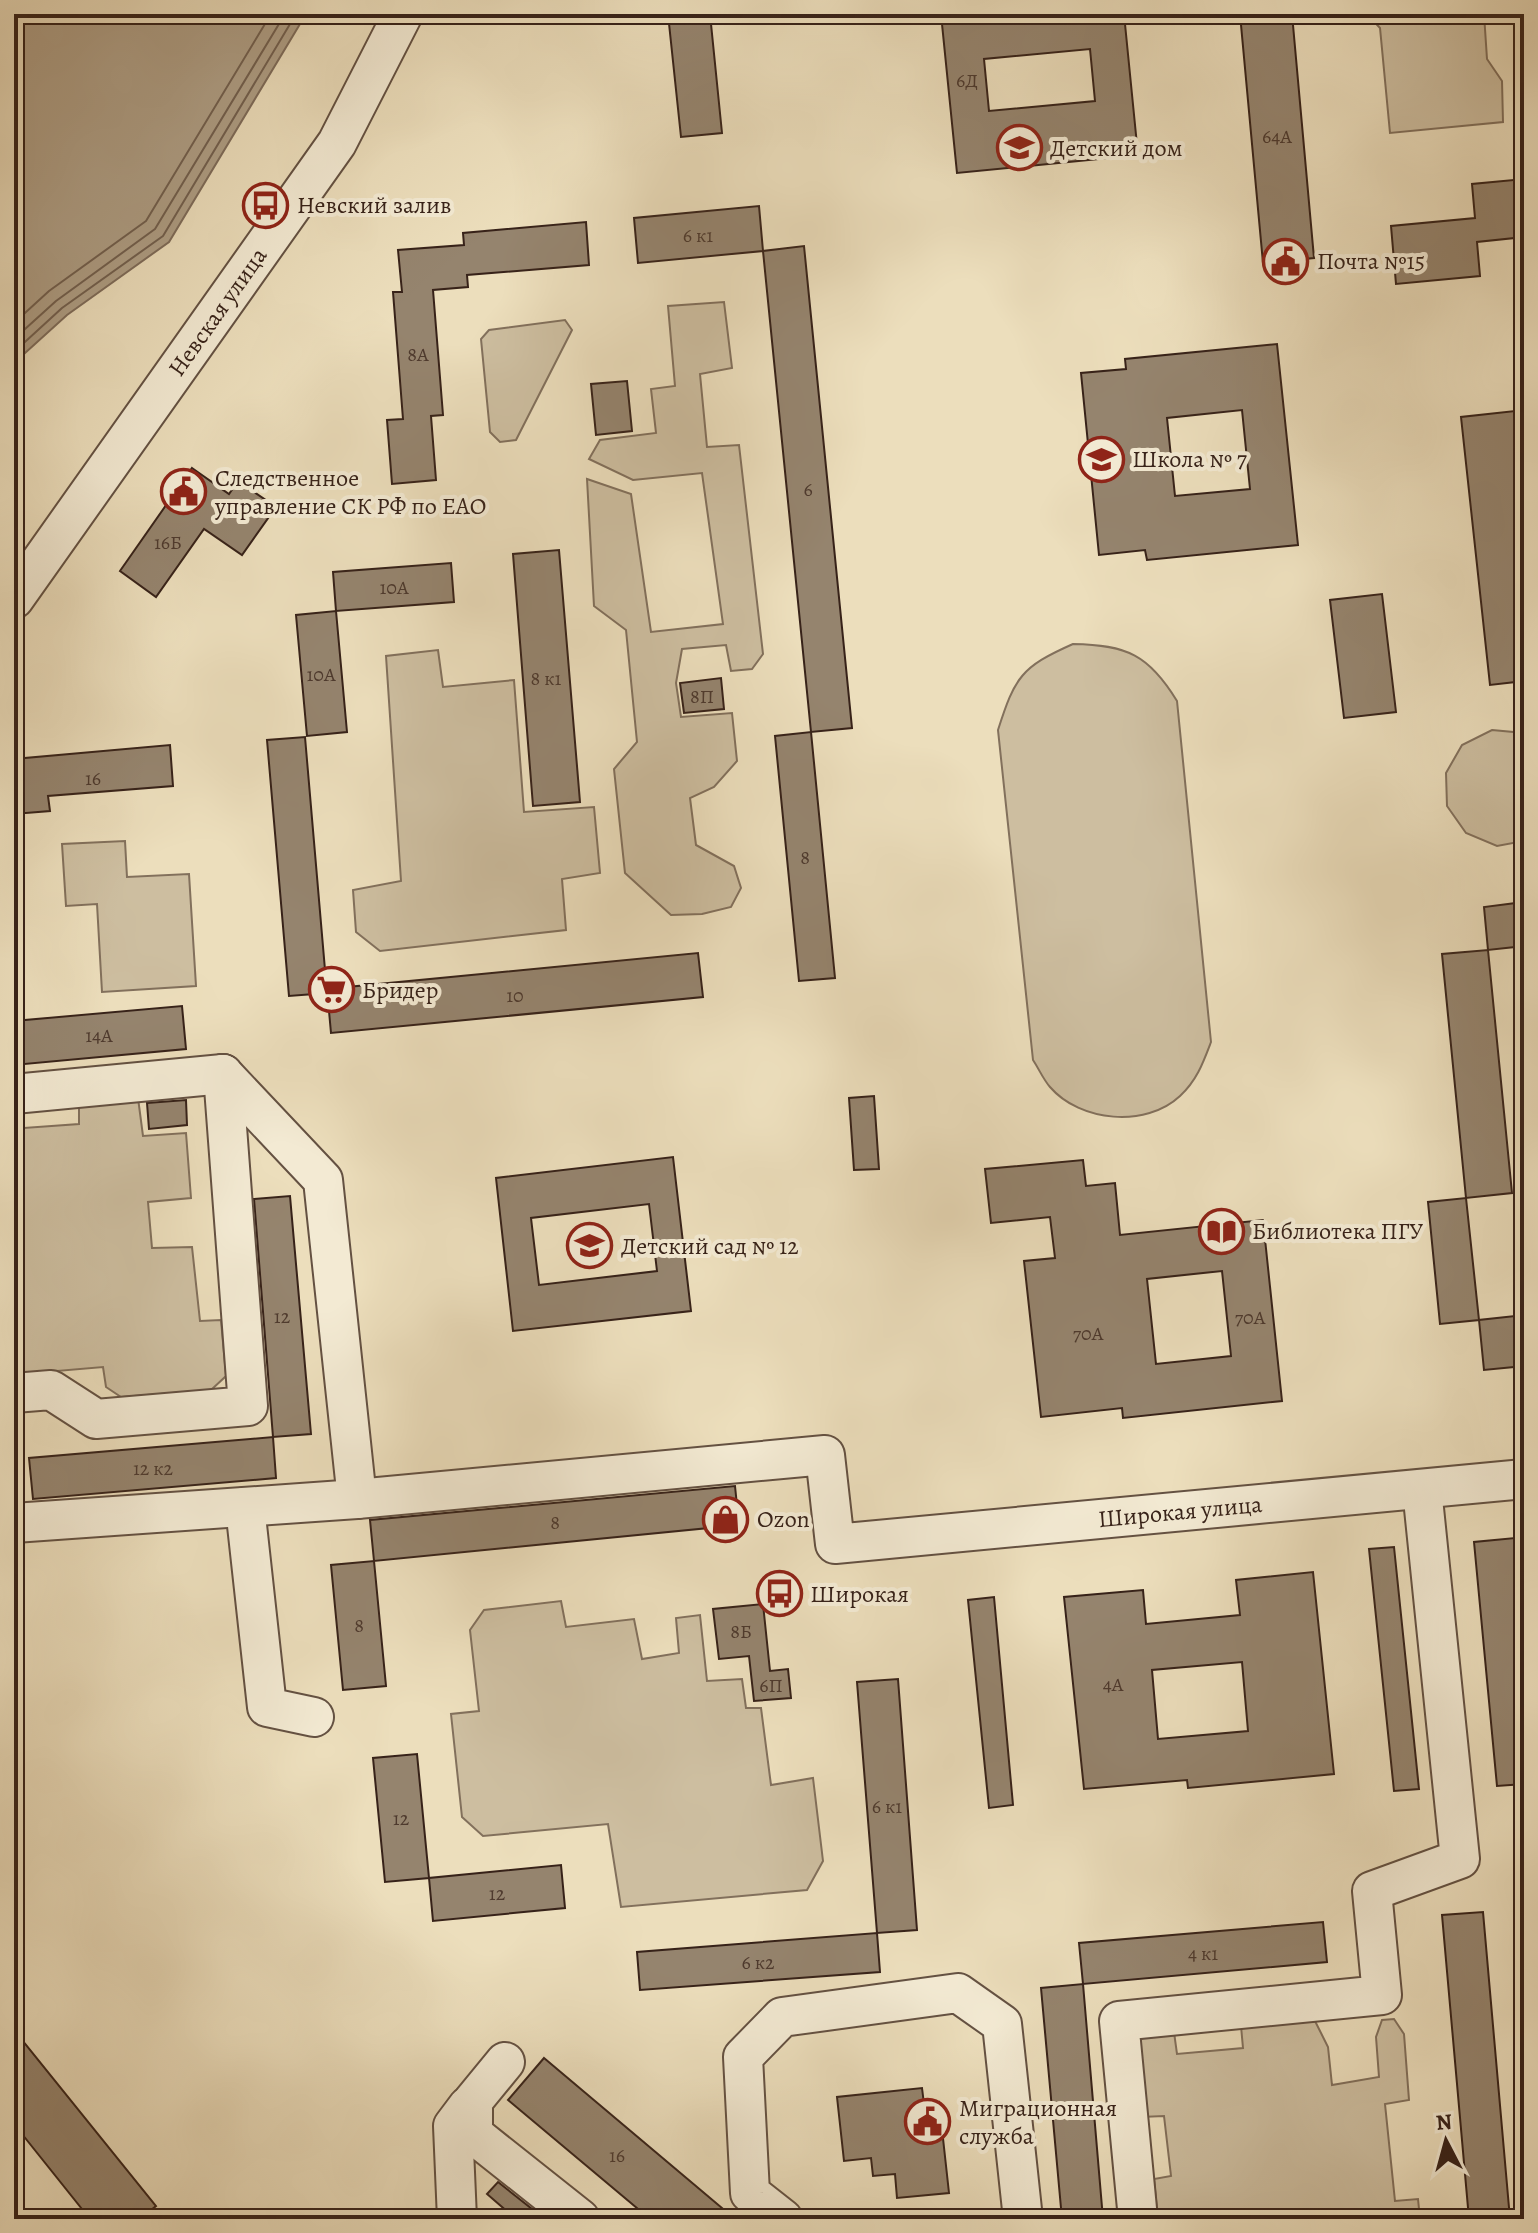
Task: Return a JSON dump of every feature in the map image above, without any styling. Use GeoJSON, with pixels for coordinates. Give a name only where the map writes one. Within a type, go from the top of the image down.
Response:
{"type":"FeatureCollection","features":[{"type":"Feature","properties":{"kind":"street","name":"Невская улица"},"geometry":{"type":"LineString","coordinates":[[14,599],[337,143],[403,14]]}},
{"type":"Feature","properties":{"kind":"street"},"geometry":{"type":"LineString","coordinates":[[14,1094],[223,1074]]}},
{"type":"Feature","properties":{"kind":"street"},"geometry":{"type":"LineString","coordinates":[[14,1393],[51,1390],[96,1419],[248,1406],[223,1074]]}},
{"type":"Feature","properties":{"kind":"street"},"geometry":{"type":"LineString","coordinates":[[14,1523],[357,1499],[323,1180],[223,1074]]}},
{"type":"Feature","properties":{"kind":"street","name":"Широкая улица"},"geometry":{"type":"LineString","coordinates":[[357,1499],[825,1455],[835,1544],[1524,1479]]}},
{"type":"Feature","properties":{"kind":"street"},"geometry":{"type":"LineString","coordinates":[[1138,2219],[1119,2021],[1382,1995],[1372,1891],[1460,1859],[1422,1489]]}},
{"type":"Feature","properties":{"kind":"street"},"geometry":{"type":"LineString","coordinates":[[245,1507],[267,1707],[314,1717]]}},
{"type":"Feature","properties":{"kind":"street"},"geometry":{"type":"LineString","coordinates":[[783,2219],[750,2193],[743,2057],[782,2017],[958,1993],[1002,2024],[1023,2219]]}},
{"type":"Feature","properties":{"kind":"street"},"geometry":{"type":"LineString","coordinates":[[457,2219],[453,2126],[505,2062]]}},
{"type":"Feature","properties":{"kind":"street"},"geometry":{"type":"LineString","coordinates":[[473,2101],[473,2134],[580,2219]]}},
{"type":"Feature","properties":{"kind":"shaded area"},"geometry":{"type":"Polygon","coordinates":[[[1367,14],[1484,14],[1487,59],[1502,81],[1503,122],[1390,133],[1380,28],[1367,14]]]}},
{"type":"Feature","properties":{"kind":"shaded area"},"geometry":{"type":"Polygon","coordinates":[[[724,302],[732,368],[700,374],[707,447],[739,445],[763,654],[752,669],[731,671],[726,645],[682,649],[676,683],[681,717],[732,713],[737,761],[714,787],[690,798],[696,845],[734,866],[741,888],[731,907],[702,914],[671,915],[625,873],[614,769],[637,742],[626,630],[594,606],[587,479],[631,494],[651,632],[723,624],[702,473],[633,480],[589,459],[600,440],[656,433],[651,389],[675,386],[668,306],[724,302]]]}},
{"type":"Feature","properties":{"kind":"shaded area"},"geometry":{"type":"Polygon","coordinates":[[[565,320],[572,330],[516,440],[500,442],[490,432],[481,339],[489,330],[565,320]]]}},
{"type":"Feature","properties":{"kind":"shaded area"},"geometry":{"type":"Polygon","coordinates":[[[1073,644],[1108,647],[1135,656],[1157,673],[1177,701],[1211,1042],[1195,1077],[1180,1096],[1150,1113],[1132,1116],[1114,1117],[1078,1108],[1050,1087],[1033,1060],[998,730],[1010,697],[1022,676],[1042,660],[1073,644]]]}},
{"type":"Feature","properties":{"kind":"shaded area"},"geometry":{"type":"Polygon","coordinates":[[[438,650],[443,687],[514,680],[524,812],[594,807],[600,873],[562,879],[566,930],[380,951],[356,932],[353,890],[401,881],[386,656],[438,650]]]}},
{"type":"Feature","properties":{"kind":"shaded area"},"geometry":{"type":"Polygon","coordinates":[[[1492,730],[1524,733],[1524,841],[1497,846],[1466,833],[1447,806],[1446,773],[1462,745],[1492,730]]]}},
{"type":"Feature","properties":{"kind":"shaded area"},"geometry":{"type":"Polygon","coordinates":[[[125,841],[127,877],[189,874],[196,986],[102,992],[97,904],[66,906],[62,844],[125,841]]]}},
{"type":"Feature","properties":{"kind":"shaded area"},"geometry":{"type":"Polygon","coordinates":[[[138,1098],[143,1136],[186,1133],[191,1198],[148,1202],[152,1248],[192,1247],[200,1321],[221,1320],[226,1376],[211,1390],[121,1397],[106,1387],[103,1367],[22,1374],[20,1352],[14,1352],[14,1106],[21,1105],[24,1128],[79,1124],[79,1101],[138,1098]]]}},
{"type":"Feature","properties":{"kind":"shaded area"},"geometry":{"type":"Polygon","coordinates":[[[561,1601],[566,1627],[634,1619],[642,1659],[679,1653],[676,1618],[700,1615],[707,1681],[742,1679],[746,1708],[761,1708],[771,1785],[813,1778],[823,1861],[807,1890],[621,1907],[608,1824],[483,1836],[462,1817],[451,1714],[479,1711],[470,1630],[484,1610],[561,1601]]]}},
{"type":"Feature","properties":{"kind":"shaded area"},"geometry":{"type":"Polygon","coordinates":[[[1394,2019],[1404,2034],[1409,2100],[1385,2104],[1395,2201],[1418,2199],[1420,2219],[1158,2219],[1154,2179],[1171,2176],[1164,2116],[1141,2117],[1135,2046],[1146,2034],[1174,2032],[1177,2054],[1243,2048],[1241,2026],[1315,2021],[1328,2047],[1332,2085],[1379,2077],[1376,2037],[1382,2020],[1394,2019]]]}},
{"type":"Feature","properties":{"kind":"water"},"geometry":{"type":"Polygon","coordinates":[[[14,14],[306,14],[169,242],[67,315],[14,363],[14,14]]]}},
{"type":"Feature","properties":{"kind":"building"},"geometry":{"type":"Polygon","coordinates":[[[668,14],[710,14],[722,133],[681,137],[668,14]]]}},
{"type":"Feature","properties":{"kind":"building"},"geometry":{"type":"Polygon","coordinates":[[[941,14],[1124,14],[1138,155],[957,173],[941,14]],[[1090,49],[984,59],[989,111],[1095,101],[1090,49]]]}},
{"type":"Feature","properties":{"kind":"building"},"geometry":{"type":"Polygon","coordinates":[[[1240,14],[1292,14],[1314,258],[1263,263],[1240,14]]]}},
{"type":"Feature","properties":{"kind":"building"},"geometry":{"type":"Polygon","coordinates":[[[1524,179],[1524,237],[1477,242],[1480,276],[1396,284],[1391,226],[1475,218],[1472,184],[1524,179]]]}},
{"type":"Feature","properties":{"kind":"building"},"geometry":{"type":"Polygon","coordinates":[[[759,206],[763,251],[638,263],[634,218],[759,206]]]}},
{"type":"Feature","properties":{"kind":"building"},"geometry":{"type":"Polygon","coordinates":[[[586,222],[589,265],[467,275],[468,287],[433,290],[443,415],[431,416],[436,480],[392,484],[387,420],[403,419],[393,292],[402,292],[398,250],[464,245],[463,233],[586,222]]]}},
{"type":"Feature","properties":{"kind":"building"},"geometry":{"type":"Polygon","coordinates":[[[804,246],[852,728],[811,732],[763,251],[804,246]]]}},
{"type":"Feature","properties":{"kind":"building"},"geometry":{"type":"Polygon","coordinates":[[[1277,344],[1298,545],[1147,560],[1145,550],[1099,555],[1081,373],[1126,369],[1125,359],[1277,344]],[[1242,410],[1167,418],[1175,496],[1250,489],[1242,410]]]}},
{"type":"Feature","properties":{"kind":"building"},"geometry":{"type":"Polygon","coordinates":[[[627,381],[632,431],[596,435],[591,384],[627,381]]]}},
{"type":"Feature","properties":{"kind":"building"},"geometry":{"type":"Polygon","coordinates":[[[1524,410],[1524,681],[1490,685],[1461,417],[1524,410]]]}},
{"type":"Feature","properties":{"kind":"building"},"geometry":{"type":"Polygon","coordinates":[[[192,468],[229,494],[238,481],[276,507],[242,555],[204,529],[156,597],[120,571],[192,468]]]}},
{"type":"Feature","properties":{"kind":"building"},"geometry":{"type":"Polygon","coordinates":[[[559,550],[580,802],[533,806],[513,554],[559,550]]]}},
{"type":"Feature","properties":{"kind":"building"},"geometry":{"type":"Polygon","coordinates":[[[451,563],[454,602],[336,611],[333,572],[451,563]]]}},
{"type":"Feature","properties":{"kind":"building"},"geometry":{"type":"Polygon","coordinates":[[[1382,594],[1396,712],[1344,718],[1330,600],[1382,594]]]}},
{"type":"Feature","properties":{"kind":"building"},"geometry":{"type":"Polygon","coordinates":[[[336,611],[347,732],[307,736],[296,615],[336,611]]]}},
{"type":"Feature","properties":{"kind":"building"},"geometry":{"type":"Polygon","coordinates":[[[721,678],[724,709],[684,713],[680,683],[721,678]]]}},
{"type":"Feature","properties":{"kind":"building"},"geometry":{"type":"Polygon","coordinates":[[[811,732],[835,978],[799,981],[775,736],[811,732]]]}},
{"type":"Feature","properties":{"kind":"building"},"geometry":{"type":"Polygon","coordinates":[[[305,737],[327,993],[289,996],[267,740],[305,737]]]}},
{"type":"Feature","properties":{"kind":"building"},"geometry":{"type":"Polygon","coordinates":[[[170,745],[173,786],[48,796],[50,811],[14,814],[14,759],[170,745]]]}},
{"type":"Feature","properties":{"kind":"building"},"geometry":{"type":"Polygon","coordinates":[[[1524,902],[1524,946],[1488,950],[1484,907],[1524,902]]]}},
{"type":"Feature","properties":{"kind":"building"},"geometry":{"type":"Polygon","coordinates":[[[1488,950],[1512,1193],[1466,1198],[1442,954],[1488,950]]]}},
{"type":"Feature","properties":{"kind":"building"},"geometry":{"type":"Polygon","coordinates":[[[698,953],[703,997],[331,1033],[327,989],[698,953]]]}},
{"type":"Feature","properties":{"kind":"building"},"geometry":{"type":"Polygon","coordinates":[[[182,1006],[186,1049],[14,1065],[14,1021],[182,1006]]]}},
{"type":"Feature","properties":{"kind":"building"},"geometry":{"type":"Polygon","coordinates":[[[874,1096],[879,1169],[854,1170],[849,1098],[874,1096]]]}},
{"type":"Feature","properties":{"kind":"building"},"geometry":{"type":"Polygon","coordinates":[[[186,1100],[187,1125],[149,1129],[147,1103],[186,1100]]]}},
{"type":"Feature","properties":{"kind":"building"},"geometry":{"type":"Polygon","coordinates":[[[673,1157],[691,1311],[513,1331],[496,1178],[673,1157]],[[649,1204],[531,1218],[539,1285],[657,1271],[649,1204]]]}},
{"type":"Feature","properties":{"kind":"building"},"geometry":{"type":"Polygon","coordinates":[[[1083,1160],[1086,1186],[1115,1183],[1120,1235],[1263,1220],[1282,1401],[1123,1418],[1122,1408],[1041,1417],[1024,1261],[1055,1258],[1050,1217],[991,1223],[985,1169],[1083,1160]],[[1222,1271],[1147,1279],[1156,1364],[1231,1356],[1222,1271]]]}},
{"type":"Feature","properties":{"kind":"building"},"geometry":{"type":"Polygon","coordinates":[[[290,1196],[311,1434],[273,1437],[254,1199],[290,1196]]]}},
{"type":"Feature","properties":{"kind":"building"},"geometry":{"type":"Polygon","coordinates":[[[1466,1198],[1479,1320],[1440,1324],[1428,1202],[1466,1198]]]}},
{"type":"Feature","properties":{"kind":"building"},"geometry":{"type":"Polygon","coordinates":[[[1524,1315],[1524,1366],[1484,1370],[1479,1320],[1524,1315]]]}},
{"type":"Feature","properties":{"kind":"building"},"geometry":{"type":"Polygon","coordinates":[[[273,1437],[276,1478],[33,1499],[29,1458],[273,1437]]]}},
{"type":"Feature","properties":{"kind":"building"},"geometry":{"type":"Polygon","coordinates":[[[735,1486],[739,1525],[374,1561],[370,1520],[735,1486]]]}},
{"type":"Feature","properties":{"kind":"building"},"geometry":{"type":"Polygon","coordinates":[[[1515,1538],[1524,1628],[1524,1784],[1497,1786],[1474,1542],[1515,1538]]]}},
{"type":"Feature","properties":{"kind":"building"},"geometry":{"type":"Polygon","coordinates":[[[1394,1547],[1419,1789],[1394,1791],[1369,1549],[1394,1547]]]}},
{"type":"Feature","properties":{"kind":"building"},"geometry":{"type":"Polygon","coordinates":[[[374,1561],[386,1686],[343,1690],[331,1565],[374,1561]]]}},
{"type":"Feature","properties":{"kind":"building"},"geometry":{"type":"Polygon","coordinates":[[[1313,1572],[1334,1774],[1188,1788],[1187,1780],[1084,1789],[1064,1597],[1143,1590],[1146,1624],[1240,1615],[1236,1580],[1313,1572]],[[1242,1662],[1152,1670],[1158,1739],[1248,1731],[1242,1662]]]}},
{"type":"Feature","properties":{"kind":"building"},"geometry":{"type":"Polygon","coordinates":[[[994,1597],[1013,1805],[989,1808],[968,1600],[994,1597]]]}},
{"type":"Feature","properties":{"kind":"building"},"geometry":{"type":"Polygon","coordinates":[[[763,1604],[770,1671],[788,1669],[791,1698],[754,1701],[749,1656],[719,1659],[713,1609],[763,1604]]]}},
{"type":"Feature","properties":{"kind":"building"},"geometry":{"type":"Polygon","coordinates":[[[898,1679],[917,1930],[877,1933],[857,1682],[898,1679]]]}},
{"type":"Feature","properties":{"kind":"building"},"geometry":{"type":"Polygon","coordinates":[[[417,1754],[429,1878],[385,1882],[373,1758],[417,1754]]]}},
{"type":"Feature","properties":{"kind":"building"},"geometry":{"type":"Polygon","coordinates":[[[561,1865],[565,1908],[433,1921],[429,1878],[561,1865]]]}},
{"type":"Feature","properties":{"kind":"building"},"geometry":{"type":"Polygon","coordinates":[[[1483,1912],[1510,2219],[1469,2219],[1442,1915],[1483,1912]]]}},
{"type":"Feature","properties":{"kind":"building"},"geometry":{"type":"Polygon","coordinates":[[[1323,1922],[1327,1962],[1083,1984],[1079,1943],[1323,1922]]]}},
{"type":"Feature","properties":{"kind":"building"},"geometry":{"type":"Polygon","coordinates":[[[877,1933],[880,1972],[640,1990],[637,1952],[877,1933]]]}},
{"type":"Feature","properties":{"kind":"building"},"geometry":{"type":"Polygon","coordinates":[[[1083,1984],[1103,2219],[1062,2219],[1041,1988],[1083,1984]]]}},
{"type":"Feature","properties":{"kind":"building"},"geometry":{"type":"Polygon","coordinates":[[[14,2030],[156,2206],[140,2219],[90,2219],[14,2124],[14,2030]]]}},
{"type":"Feature","properties":{"kind":"building"},"geometry":{"type":"Polygon","coordinates":[[[544,2058],[735,2219],[650,2219],[508,2100],[544,2058]]]}},
{"type":"Feature","properties":{"kind":"building"},"geometry":{"type":"Polygon","coordinates":[[[922,2088],[924,2104],[939,2102],[949,2193],[897,2198],[895,2174],[873,2176],[871,2158],[844,2161],[837,2097],[922,2088]]]}},
{"type":"Feature","properties":{"kind":"building"},"geometry":{"type":"Polygon","coordinates":[[[498,2182],[537,2213],[532,2219],[516,2219],[487,2194],[498,2182]]]}},
{"type":"Feature","properties":{"kind":"place","name":"Детский дом"},"geometry":{"type":"Point","coordinates":[1019,148]}},
{"type":"Feature","properties":{"kind":"place","name":"Невский залив"},"geometry":{"type":"Point","coordinates":[266,205]}},
{"type":"Feature","properties":{"kind":"place","name":"Почта №15"},"geometry":{"type":"Point","coordinates":[1286,261]}},
{"type":"Feature","properties":{"kind":"place","name":"Школа № 7"},"geometry":{"type":"Point","coordinates":[1101,459]}},
{"type":"Feature","properties":{"kind":"place","name":"Следственное управление СК РФ по ЕАО"},"geometry":{"type":"Point","coordinates":[184,492]}},
{"type":"Feature","properties":{"kind":"place","name":"Бридер"},"geometry":{"type":"Point","coordinates":[331,990]}},
{"type":"Feature","properties":{"kind":"place","name":"Библиотека ПГУ"},"geometry":{"type":"Point","coordinates":[1221,1231]}},
{"type":"Feature","properties":{"kind":"place","name":"Детский сад № 12"},"geometry":{"type":"Point","coordinates":[590,1246]}},
{"type":"Feature","properties":{"kind":"place","name":"Ozon"},"geometry":{"type":"Point","coordinates":[726,1519]}},
{"type":"Feature","properties":{"kind":"place","name":"Широкая"},"geometry":{"type":"Point","coordinates":[779,1594]}},
{"type":"Feature","properties":{"kind":"place","name":"Миграционная служба"},"geometry":{"type":"Point","coordinates":[928,2122]}}]}
